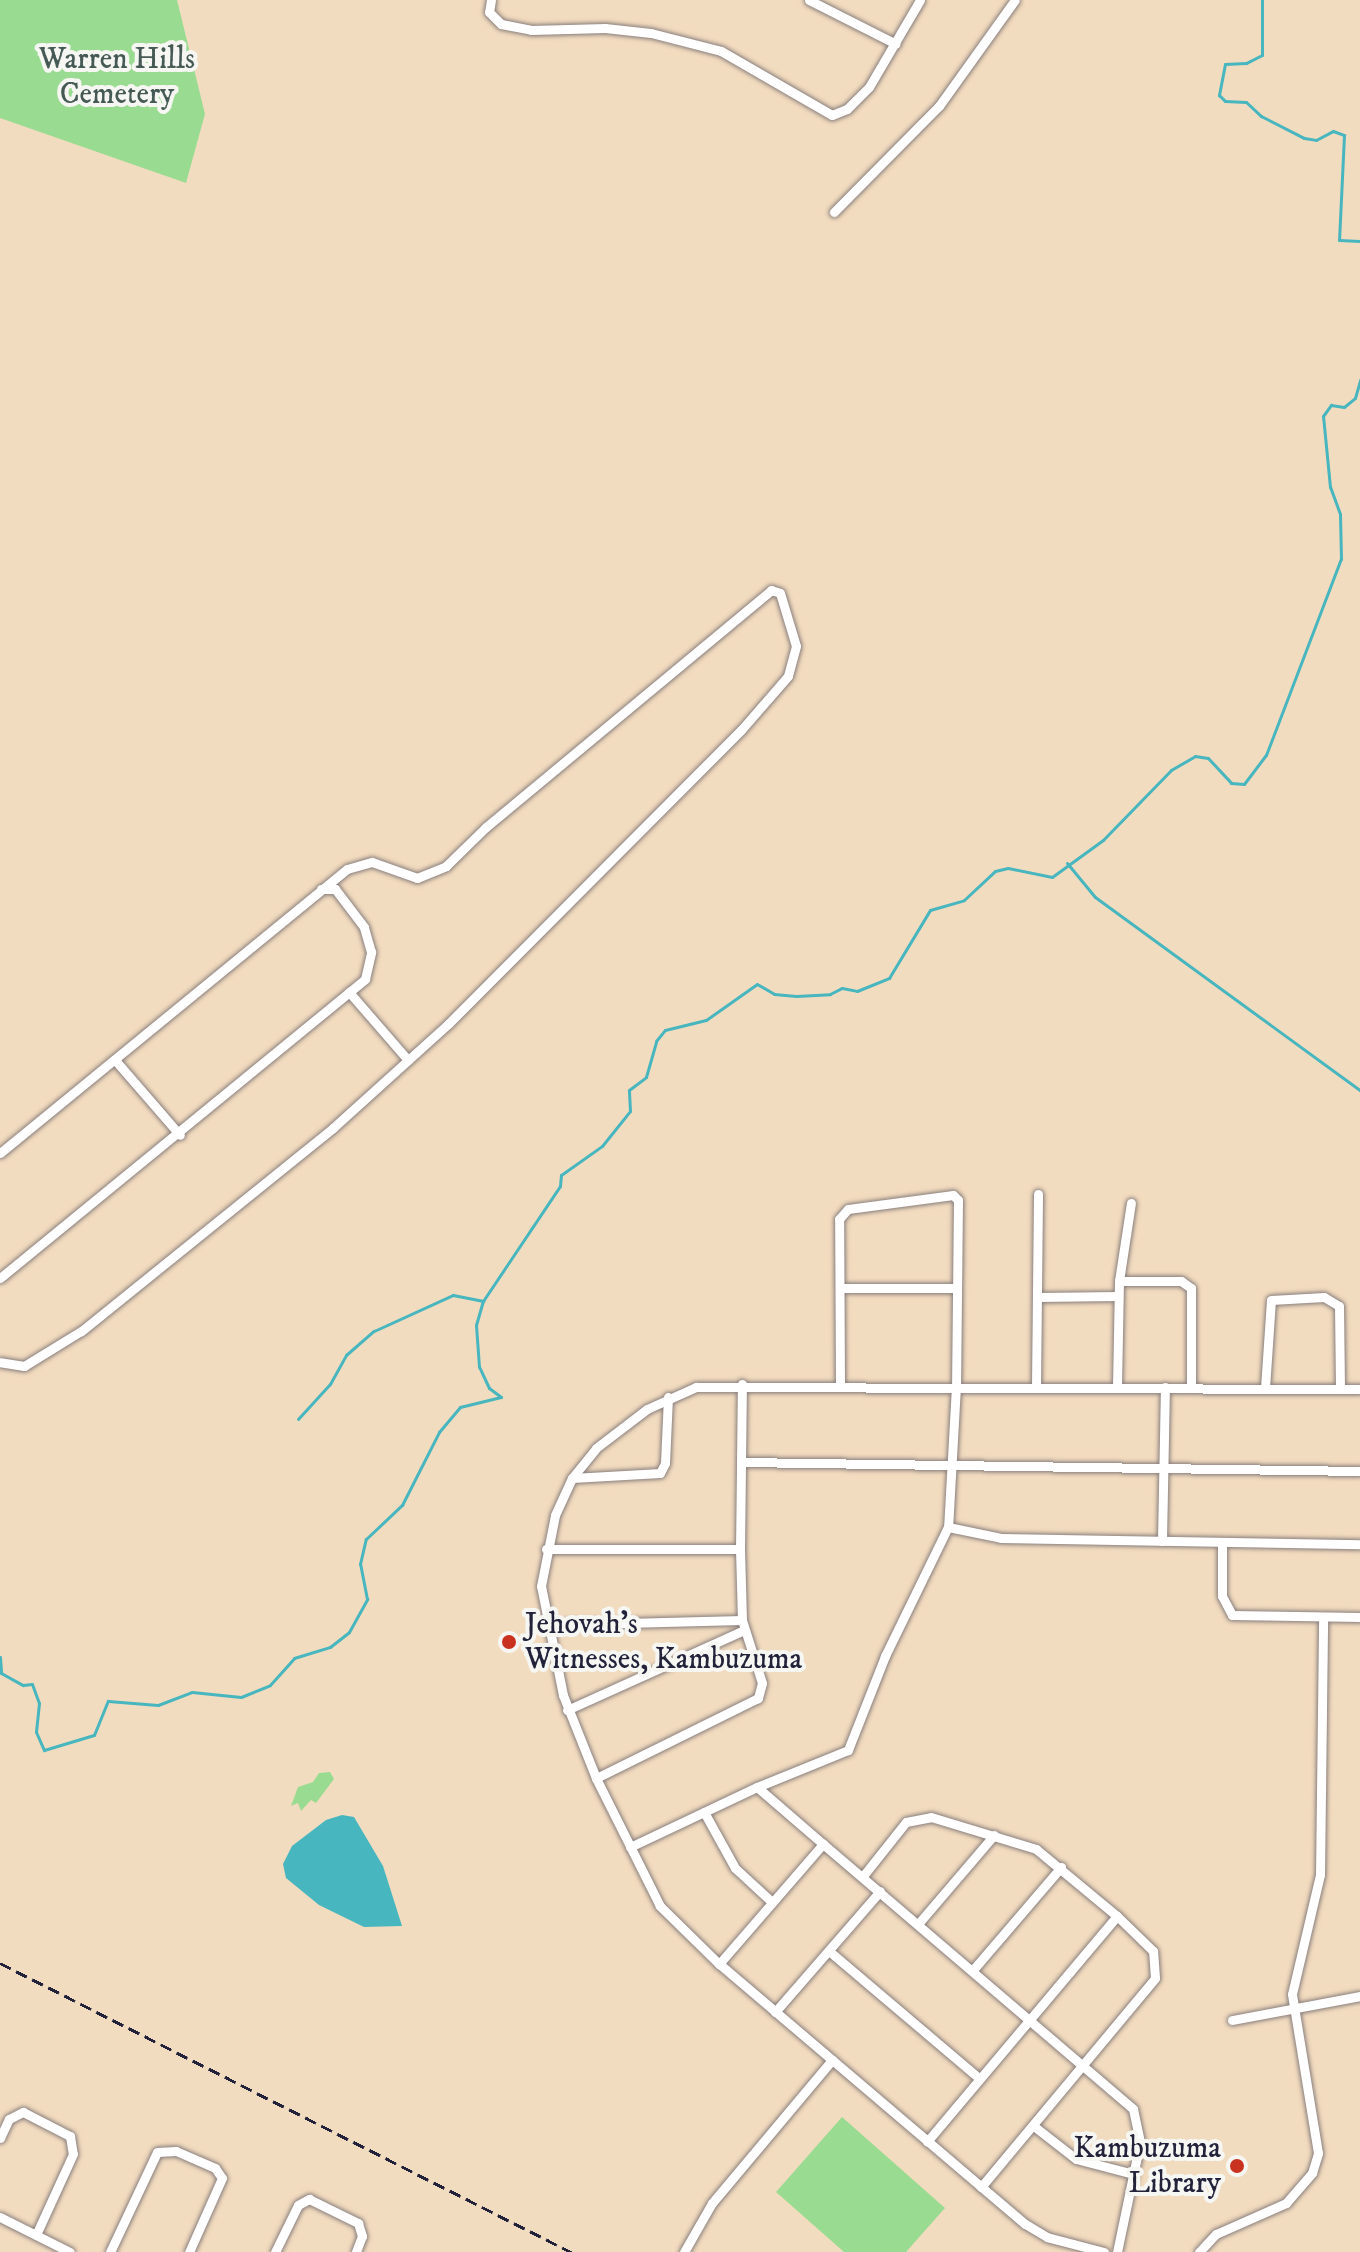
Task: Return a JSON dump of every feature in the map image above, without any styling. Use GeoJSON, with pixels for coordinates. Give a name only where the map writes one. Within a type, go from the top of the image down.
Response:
{"type":"FeatureCollection","features":[{"type":"Feature","properties":{"kind":"street"},"geometry":{"type":"LineString","coordinates":[[491,0],[489,12],[501,24],[531,30],[605,28],[651,33],[721,51],[832,115],[847,109],[869,87],[920,0]]}},
{"type":"Feature","properties":{"kind":"street"},"geometry":{"type":"LineString","coordinates":[[809,0],[896,44]]}},
{"type":"Feature","properties":{"kind":"street"},"geometry":{"type":"LineString","coordinates":[[834,212],[939,106],[1015,0]]}},
{"type":"Feature","properties":{"kind":"street"},"geometry":{"type":"LineString","coordinates":[[0,1153],[356,862],[417,878],[446,866],[486,827],[771,590],[780,593],[796,646],[788,676],[741,730],[408,1060],[333,1128],[49,1355],[24,1366],[0,1362]]}},
{"type":"Feature","properties":{"kind":"street"},"geometry":{"type":"LineString","coordinates":[[0,1278],[180,1135],[365,979],[371,952],[350,906],[335,889],[321,889]]}},
{"type":"Feature","properties":{"kind":"street"},"geometry":{"type":"LineString","coordinates":[[349,992],[408,1060]]}},
{"type":"Feature","properties":{"kind":"street"},"geometry":{"type":"LineString","coordinates":[[115,1060],[180,1135]]}},
{"type":"Feature","properties":{"kind":"street"},"geometry":{"type":"LineString","coordinates":[[1036,1387],[1038,1194]]}},
{"type":"Feature","properties":{"kind":"street"},"geometry":{"type":"LineString","coordinates":[[630,1847],[757,1787],[848,1750],[885,1656],[948,1527],[954,1465],[956,1386],[958,1200],[953,1195],[848,1209],[839,1219],[840,1384]]}},
{"type":"Feature","properties":{"kind":"street"},"geometry":{"type":"LineString","coordinates":[[1117,1386],[1119,1281],[1131,1203]]}},
{"type":"Feature","properties":{"kind":"street"},"geometry":{"type":"LineString","coordinates":[[1119,1281],[1181,1281],[1191,1288],[1191,1387]]}},
{"type":"Feature","properties":{"kind":"street"},"geometry":{"type":"LineString","coordinates":[[840,1288],[957,1288]]}},
{"type":"Feature","properties":{"kind":"street"},"geometry":{"type":"LineString","coordinates":[[1038,1297],[1118,1296]]}},
{"type":"Feature","properties":{"kind":"street"},"geometry":{"type":"LineString","coordinates":[[1265,1388],[1271,1300],[1324,1297],[1339,1306],[1340,1388]]}},
{"type":"Feature","properties":{"kind":"street"},"geometry":{"type":"LineString","coordinates":[[596,1778],[758,1698],[762,1683],[743,1625],[740,1549],[742,1384]]}},
{"type":"Feature","properties":{"kind":"street"},"geometry":{"type":"LineString","coordinates":[[1104,2252],[1047,2237],[981,2187],[719,1964],[660,1906],[596,1778],[567,1710],[541,1586],[546,1549],[572,1478],[609,1436],[668,1397],[696,1387],[840,1384],[1360,1389]]}},
{"type":"Feature","properties":{"kind":"street"},"geometry":{"type":"LineString","coordinates":[[1162,1541],[1165,1387]]}},
{"type":"Feature","properties":{"kind":"street"},"geometry":{"type":"LineString","coordinates":[[572,1478],[660,1473],[665,1463],[668,1397]]}},
{"type":"Feature","properties":{"kind":"street"},"geometry":{"type":"LineString","coordinates":[[741,1462],[1360,1471]]}},
{"type":"Feature","properties":{"kind":"street"},"geometry":{"type":"LineString","coordinates":[[948,1527],[1001,1538],[1360,1544]]}},
{"type":"Feature","properties":{"kind":"street"},"geometry":{"type":"LineString","coordinates":[[1222,1542],[1222,1596],[1232,1615],[1360,1617]]}},
{"type":"Feature","properties":{"kind":"street"},"geometry":{"type":"LineString","coordinates":[[546,1549],[740,1549]]}},
{"type":"Feature","properties":{"kind":"street"},"geometry":{"type":"LineString","coordinates":[[1199,2252],[1216,2234],[1286,2203],[1316,2163],[1318,2129],[1293,2008],[1294,1976],[1320,1875],[1323,1617]]}},
{"type":"Feature","properties":{"kind":"street"},"geometry":{"type":"LineString","coordinates":[[547,1625],[743,1625]]}},
{"type":"Feature","properties":{"kind":"street"},"geometry":{"type":"LineString","coordinates":[[567,1710],[743,1625]]}},
{"type":"Feature","properties":{"kind":"street"},"geometry":{"type":"LineString","coordinates":[[757,1787],[1084,2066],[1137,2118],[1140,2142],[1117,2252]]}},
{"type":"Feature","properties":{"kind":"street"},"geometry":{"type":"LineString","coordinates":[[704,1812],[735,1868],[772,1902]]}},
{"type":"Feature","properties":{"kind":"street"},"geometry":{"type":"LineString","coordinates":[[863,1876],[913,1818],[931,1817],[1028,1845],[1061,1867],[1147,1943],[1157,1969],[1151,1986],[1035,2127],[981,2187]]}},
{"type":"Feature","properties":{"kind":"street"},"geometry":{"type":"LineString","coordinates":[[918,1924],[994,1835]]}},
{"type":"Feature","properties":{"kind":"street"},"geometry":{"type":"LineString","coordinates":[[719,1964],[823,1844]]}},
{"type":"Feature","properties":{"kind":"street"},"geometry":{"type":"LineString","coordinates":[[972,1971],[1061,1867]]}},
{"type":"Feature","properties":{"kind":"street"},"geometry":{"type":"LineString","coordinates":[[775,2012],[880,1891]]}},
{"type":"Feature","properties":{"kind":"street"},"geometry":{"type":"LineString","coordinates":[[927,2142],[1117,1916]]}},
{"type":"Feature","properties":{"kind":"street"},"geometry":{"type":"LineString","coordinates":[[829,1951],[979,2078]]}},
{"type":"Feature","properties":{"kind":"street"},"geometry":{"type":"LineString","coordinates":[[1232,2020],[1360,1996]]}},
{"type":"Feature","properties":{"kind":"street"},"geometry":{"type":"LineString","coordinates":[[684,2252],[712,2203],[832,2060]]}},
{"type":"Feature","properties":{"kind":"street"},"geometry":{"type":"LineString","coordinates":[[0,2138],[9,2119],[23,2112],[70,2136],[73,2154],[36,2235]]}},
{"type":"Feature","properties":{"kind":"street"},"geometry":{"type":"LineString","coordinates":[[1035,2127],[1076,2159],[1133,2174]]}},
{"type":"Feature","properties":{"kind":"street"},"geometry":{"type":"LineString","coordinates":[[110,2252],[157,2152],[176,2151],[215,2168],[222,2178],[189,2252]]}},
{"type":"Feature","properties":{"kind":"street"},"geometry":{"type":"LineString","coordinates":[[275,2252],[298,2205],[309,2199],[358,2223],[362,2236],[356,2252]]}},
{"type":"Feature","properties":{"kind":"street"},"geometry":{"type":"LineString","coordinates":[[0,2217],[70,2252]]}},
{"type":"Feature","properties":{"kind":"green space","name":"Warren Hills Cemetery"},"geometry":{"type":"Polygon","coordinates":[[[0,0],[177,0],[205,114],[186,183],[0,118],[0,0]]]}},
{"type":"Feature","properties":{"kind":"green space"},"geometry":{"type":"Polygon","coordinates":[[[330,1772],[334,1779],[316,1803],[311,1800],[301,1811],[298,1803],[291,1806],[298,1787],[313,1782],[319,1773],[330,1772]]]}},
{"type":"Feature","properties":{"kind":"green space"},"geometry":{"type":"Polygon","coordinates":[[[842,2117],[945,2208],[906,2252],[844,2252],[776,2192],[842,2117]]]}},
{"type":"Feature","properties":{"kind":"water"},"geometry":{"type":"Polygon","coordinates":[[[342,1815],[354,1817],[383,1866],[402,1926],[364,1927],[319,1905],[286,1878],[283,1864],[292,1846],[326,1820],[342,1815]]]}},
{"type":"Feature","properties":{"kind":"waterway"},"geometry":{"type":"LineString","coordinates":[[1262,0],[1262,55],[1246,63],[1225,64],[1219,95],[1225,101],[1246,102],[1261,116],[1304,138],[1316,140],[1333,131],[1344,135],[1339,240],[1360,241]]}},
{"type":"Feature","properties":{"kind":"waterway"},"geometry":{"type":"LineString","coordinates":[[0,1657],[1,1673],[23,1685],[32,1684],[39,1703],[36,1732],[44,1750],[94,1735],[108,1701],[158,1705],[192,1692],[241,1697],[270,1685],[294,1658],[330,1647],[349,1632],[367,1599],[360,1564],[366,1539],[402,1505],[439,1432],[460,1407],[501,1397],[489,1388],[479,1367],[476,1325],[483,1301],[560,1186],[561,1175],[602,1146],[630,1111],[629,1090],[646,1077],[656,1041],[665,1030],[706,1020],[757,984],[774,994],[796,996],[830,994],[842,988],[857,991],[889,978],[930,910],[964,900],[995,871],[1008,868],[1052,877],[1103,840],[1171,770],[1195,756],[1208,758],[1231,783],[1244,784],[1266,755],[1341,559],[1340,514],[1330,487],[1323,416],[1331,405],[1344,407],[1355,398],[1360,380]]}},
{"type":"Feature","properties":{"kind":"waterway"},"geometry":{"type":"LineString","coordinates":[[1067,863],[1095,897],[1360,1090]]}},
{"type":"Feature","properties":{"kind":"waterway"},"geometry":{"type":"LineString","coordinates":[[298,1419],[330,1384],[346,1355],[374,1331],[453,1295],[483,1301]]}},
{"type":"Feature","properties":{"kind":"railway"},"geometry":{"type":"LineString","coordinates":[[0,1963],[571,2252]]}},
{"type":"Feature","properties":{"kind":"place","name":"Jehovah’s Witnesses, Kambuzuma"},"geometry":{"type":"Point","coordinates":[509,1642]}},
{"type":"Feature","properties":{"kind":"place","name":"Kambuzuma Library"},"geometry":{"type":"Point","coordinates":[1237,2166]}}]}
